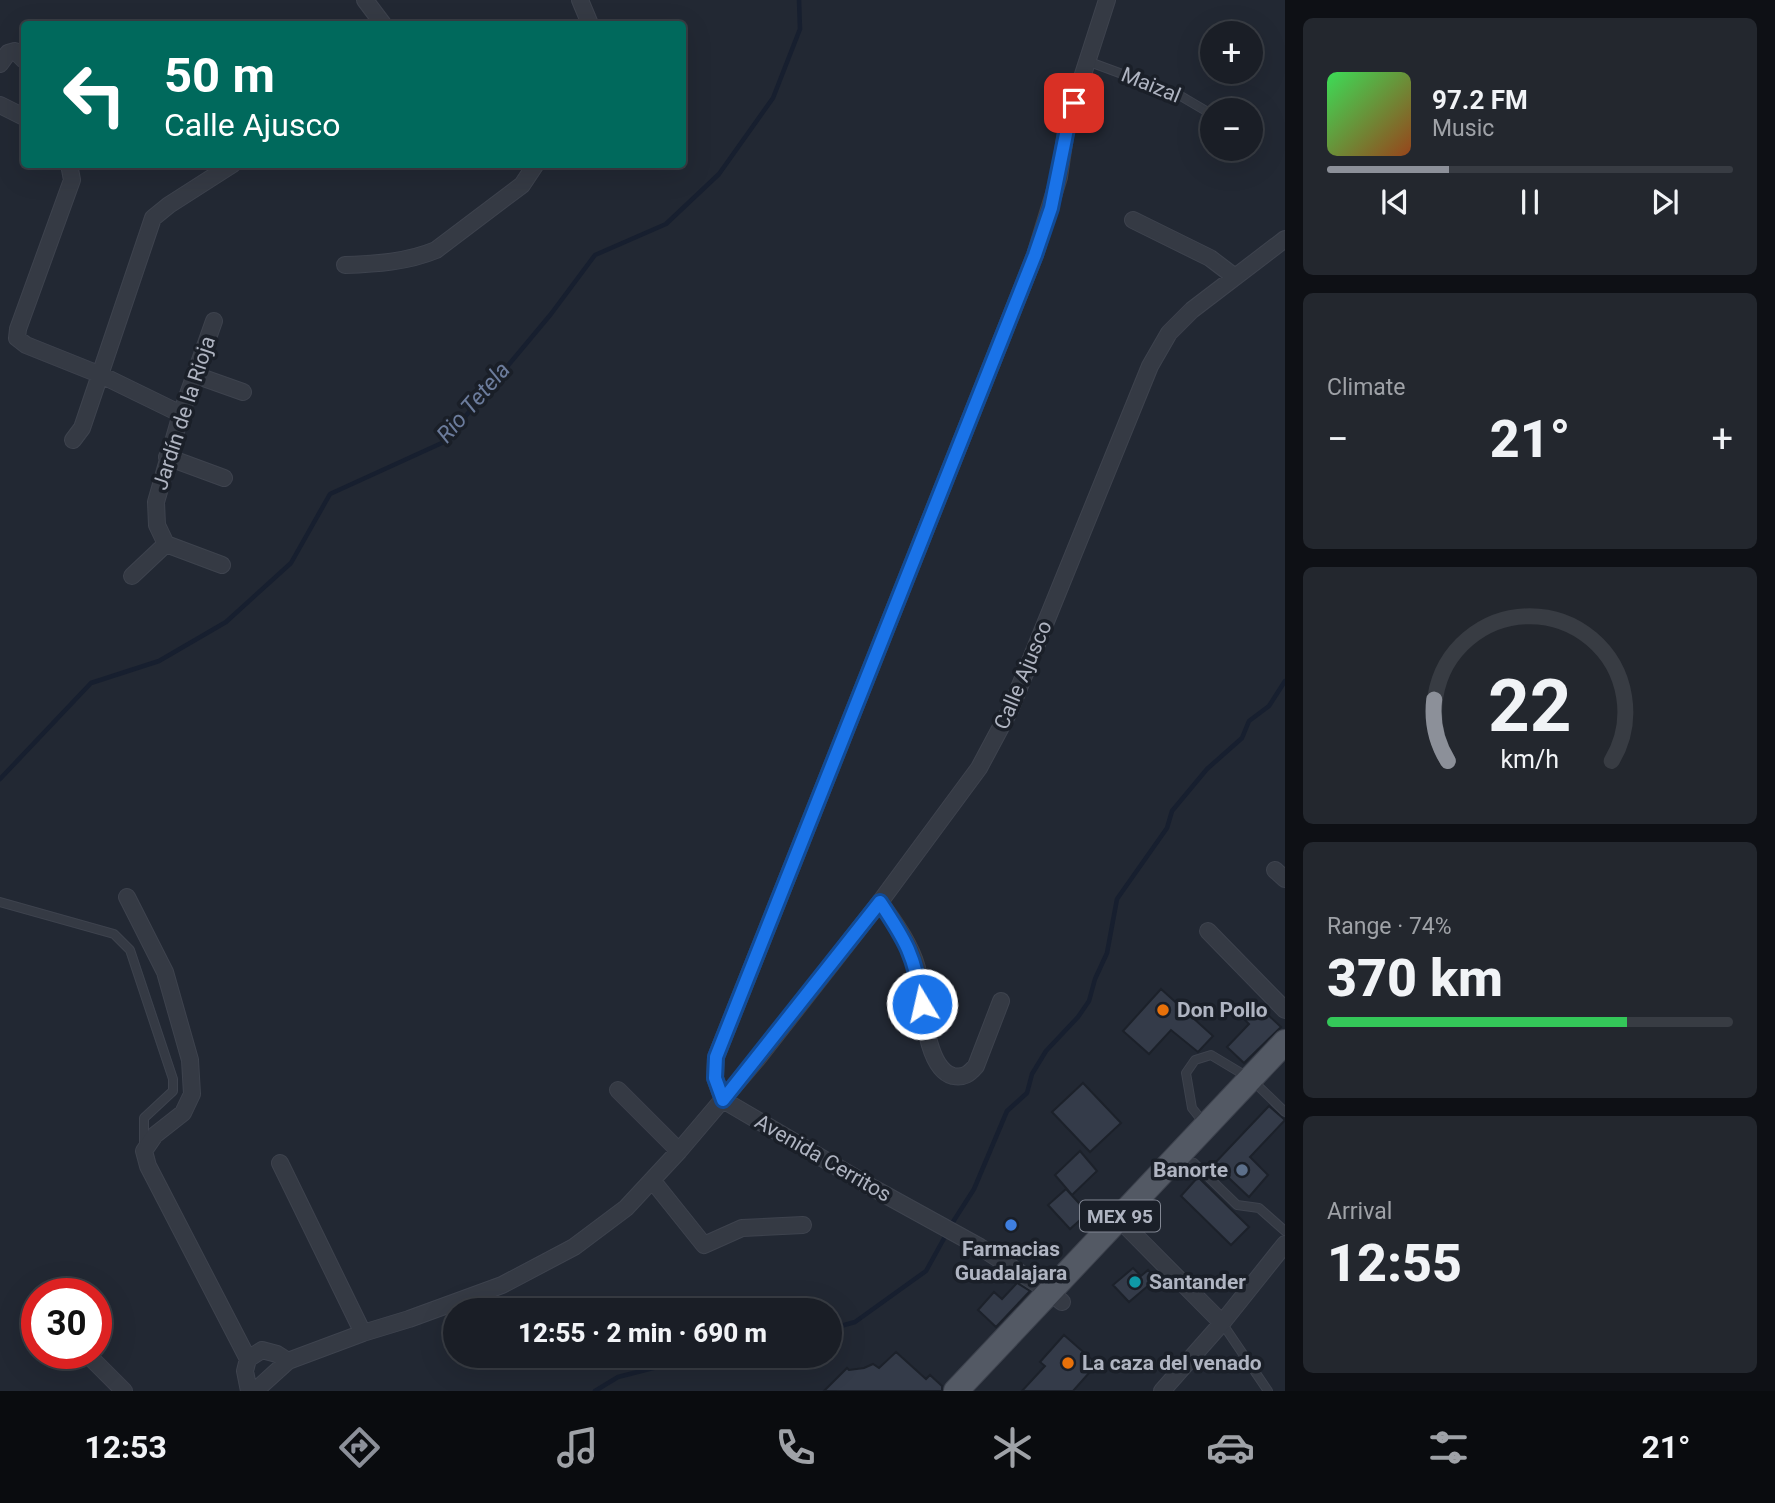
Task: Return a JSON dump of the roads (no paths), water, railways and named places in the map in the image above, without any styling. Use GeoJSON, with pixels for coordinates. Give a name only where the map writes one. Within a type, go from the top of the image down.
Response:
{"type":"FeatureCollection","features":[{"type":"Feature","properties":{"kind":"main road","name":"MEX 95"},"geometry":{"type":"LineString","coordinates":[[1124,1224],[1194,1163],[1257,1085],[1285,1042]]}},
{"type":"Feature","properties":{"kind":"main road","name":"MEX 95"},"geometry":{"type":"LineString","coordinates":[[978,1391],[1056,1297],[1124,1224],[1207,1126],[1285,1066]]}},
{"type":"Feature","properties":{"kind":"main road","name":"MEX 95"},"geometry":{"type":"LineString","coordinates":[[956,1391],[1056,1297]]}},
{"type":"Feature","properties":{"kind":"street"},"geometry":{"type":"LineString","coordinates":[[365,0],[381,21]]}},
{"type":"Feature","properties":{"kind":"street"},"geometry":{"type":"LineString","coordinates":[[580,0],[589,21]]}},
{"type":"Feature","properties":{"kind":"street"},"geometry":{"type":"LineString","coordinates":[[723,1100],[715,1078],[716,1057],[1035,255],[1051,208],[1068,124],[1107,0]]}},
{"type":"Feature","properties":{"kind":"street"},"geometry":{"type":"LineString","coordinates":[[0,64],[8,53],[15,51],[21,57]]}},
{"type":"Feature","properties":{"kind":"street"},"geometry":{"type":"LineString","coordinates":[[0,106],[21,116]]}},
{"type":"Feature","properties":{"kind":"street"},"geometry":{"type":"LineString","coordinates":[[70,168],[72,180],[17,338],[26,345],[101,375],[181,414]]}},
{"type":"Feature","properties":{"kind":"street"},"geometry":{"type":"LineString","coordinates":[[74,440],[82,428],[101,375],[153,218],[227,168]]}},
{"type":"Feature","properties":{"kind":"street"},"geometry":{"type":"LineString","coordinates":[[345,265],[395,262],[436,250],[522,186],[533,168]]}},
{"type":"Feature","properties":{"kind":"street"},"geometry":{"type":"LineString","coordinates":[[1133,220],[1210,258],[1235,277]]}},
{"type":"Feature","properties":{"kind":"street","name":"Calle Ajusco"},"geometry":{"type":"LineString","coordinates":[[288,1361],[502,1284],[574,1247],[626,1208],[679,1151],[723,1100],[880,902],[979,768],[998,735],[1150,366],[1169,333],[1192,310],[1284,243]]}},
{"type":"Feature","properties":{"kind":"street","name":"Jardín de la Rioja"},"geometry":{"type":"LineString","coordinates":[[166,544],[157,525],[156,502],[167,457],[214,321]]}},
{"type":"Feature","properties":{"kind":"street"},"geometry":{"type":"LineString","coordinates":[[195,375],[243,392]]}},
{"type":"Feature","properties":{"kind":"street"},"geometry":{"type":"LineString","coordinates":[[167,457],[224,478]]}},
{"type":"Feature","properties":{"kind":"street"},"geometry":{"type":"LineString","coordinates":[[132,576],[166,544],[222,565]]}},
{"type":"Feature","properties":{"kind":"street"},"geometry":{"type":"LineString","coordinates":[[127,897],[165,972],[190,1060],[192,1094],[183,1113],[155,1135],[144,1150],[148,1166],[248,1359],[245,1371],[249,1391]]}},
{"type":"Feature","properties":{"kind":"street"},"geometry":{"type":"LineString","coordinates":[[880,902],[902,934],[916,967],[934,1056],[946,1074],[961,1078],[976,1066],[1001,1001]]}},
{"type":"Feature","properties":{"kind":"street"},"geometry":{"type":"LineString","coordinates":[[1208,931],[1285,1010]]}},
{"type":"Feature","properties":{"kind":"street"},"geometry":{"type":"LineString","coordinates":[[618,1090],[679,1151]]}},
{"type":"Feature","properties":{"kind":"street","name":"Avenida Cerritos"},"geometry":{"type":"LineString","coordinates":[[723,1100],[980,1247],[1056,1297]]}},
{"type":"Feature","properties":{"kind":"street"},"geometry":{"type":"LineString","coordinates":[[280,1163],[363,1333]]}},
{"type":"Feature","properties":{"kind":"street"},"geometry":{"type":"LineString","coordinates":[[652,1180],[704,1245],[742,1228],[803,1225]]}},
{"type":"Feature","properties":{"kind":"street"},"geometry":{"type":"LineString","coordinates":[[1124,1224],[1222,1323]]}},
{"type":"Feature","properties":{"kind":"street"},"geometry":{"type":"LineString","coordinates":[[1162,1391],[1222,1323],[1285,1244]]}},
{"type":"Feature","properties":{"kind":"street"},"geometry":{"type":"LineString","coordinates":[[248,1359],[262,1350],[277,1354],[288,1361],[255,1391]]}},
{"type":"Feature","properties":{"kind":"street"},"geometry":{"type":"LineString","coordinates":[[102,1369],[124,1391]]}},
{"type":"Feature","properties":{"kind":"lane","name":"Maizal"},"geometry":{"type":"LineString","coordinates":[[1087,61],[1180,95],[1200,107]]}},
{"type":"Feature","properties":{"kind":"lane"},"geometry":{"type":"LineString","coordinates":[[0,902],[114,934],[131,950],[173,1079],[173,1091],[144,1118],[144,1150]]}},
{"type":"Feature","properties":{"kind":"lane"},"geometry":{"type":"LineString","coordinates":[[1207,1126],[1192,1108],[1185,1073],[1195,1059],[1212,1055],[1235,1067],[1285,1112]]}},
{"type":"Feature","properties":{"kind":"lane"},"geometry":{"type":"LineString","coordinates":[[1194,1163],[1237,1205],[1259,1208],[1285,1231]]}},
{"type":"Feature","properties":{"kind":"lane"},"geometry":{"type":"LineString","coordinates":[[1222,1323],[1268,1391]]}},
{"type":"Feature","properties":{"kind":"waterway","name":"Rio Tetela"},"geometry":{"type":"LineString","coordinates":[[0,779],[91,683],[159,661],[226,622],[291,563],[330,494],[444,442],[551,314],[595,255],[666,224],[719,174],[773,98],[800,29],[799,0]]}},
{"type":"Feature","properties":{"kind":"waterway"},"geometry":{"type":"LineString","coordinates":[[951,1225],[974,1189],[1007,1111],[1027,1093],[1032,1074],[1046,1051],[1089,1001],[1095,979],[1107,953],[1117,899],[1167,828],[1172,811],[1207,769],[1242,738],[1249,721],[1269,706],[1285,681]]}},
{"type":"Feature","properties":{"kind":"waterway"},"geometry":{"type":"LineString","coordinates":[[842,1326],[855,1322],[926,1271],[947,1233]]}},
{"type":"Feature","properties":{"kind":"waterway"},"geometry":{"type":"LineString","coordinates":[[595,1391],[618,1377],[653,1368]]}},
{"type":"Feature","properties":{"kind":"place","name":"Don Pollo"},"geometry":{"type":"Point","coordinates":[1163,1010]}},
{"type":"Feature","properties":{"kind":"place","name":"Banorte"},"geometry":{"type":"Point","coordinates":[1242,1170]}},
{"type":"Feature","properties":{"kind":"place","name":"Farmacias Guadalajara"},"geometry":{"type":"Point","coordinates":[1011,1225]}},
{"type":"Feature","properties":{"kind":"place","name":"Santander"},"geometry":{"type":"Point","coordinates":[1135,1282]}},
{"type":"Feature","properties":{"kind":"place","name":"La caza del venado"},"geometry":{"type":"Point","coordinates":[1068,1363]}}]}
